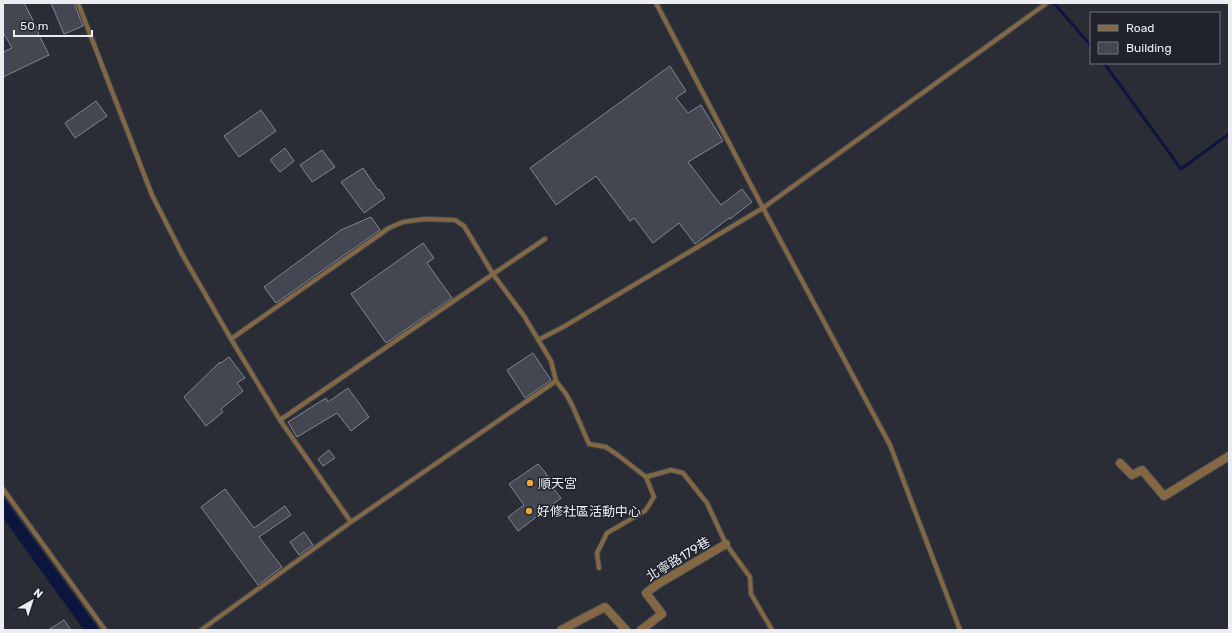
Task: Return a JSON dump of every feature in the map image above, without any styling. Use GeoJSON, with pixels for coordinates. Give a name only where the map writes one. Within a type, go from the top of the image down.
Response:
{"type":"FeatureCollection","features":[{"type":"Feature","properties":{"kind":"street"},"geometry":{"type":"LineString","coordinates":[[1120,463],[1132,475],[1142,470],[1164,496],[1229,456]]}},
{"type":"Feature","properties":{"kind":"street","name":"北寧路179巷"},"geometry":{"type":"LineString","coordinates":[[641,630],[662,614],[646,593],[658,584],[726,544]]}},
{"type":"Feature","properties":{"kind":"street"},"geometry":{"type":"LineString","coordinates":[[561,630],[605,607],[626,630]]}},
{"type":"Feature","properties":{"kind":"lane"},"geometry":{"type":"LineString","coordinates":[[78,3],[152,195],[182,254],[280,420],[351,522]]}},
{"type":"Feature","properties":{"kind":"lane"},"geometry":{"type":"LineString","coordinates":[[656,3],[763,208],[890,445],[960,630]]}},
{"type":"Feature","properties":{"kind":"lane"},"geometry":{"type":"LineString","coordinates":[[538,340],[565,326],[763,208],[1047,3]]}},
{"type":"Feature","properties":{"kind":"lane"},"geometry":{"type":"LineString","coordinates":[[231,339],[389,228],[403,222],[425,219],[455,220],[464,226],[493,274],[524,316],[551,361],[556,381],[572,405],[588,444],[606,447],[646,477],[654,497],[645,511],[607,533],[597,553],[599,568]]}},
{"type":"Feature","properties":{"kind":"lane"},"geometry":{"type":"LineString","coordinates":[[280,420],[546,239]]}},
{"type":"Feature","properties":{"kind":"lane"},"geometry":{"type":"LineString","coordinates":[[201,630],[351,522],[556,381]]}},
{"type":"Feature","properties":{"kind":"lane"},"geometry":{"type":"LineString","coordinates":[[646,477],[671,470],[683,473],[707,502],[726,544],[750,577],[751,594],[772,630]]}},
{"type":"Feature","properties":{"kind":"lane"},"geometry":{"type":"LineString","coordinates":[[3,489],[105,630]]}},
{"type":"Feature","properties":{"kind":"water"},"geometry":{"type":"Polygon","coordinates":[[[3,497],[99,630],[84,630],[3,518],[3,497]]]}},
{"type":"Feature","properties":{"kind":"building"},"geometry":{"type":"Polygon","coordinates":[[[3,3],[24,3],[49,55],[3,77],[3,52],[12,48],[3,32],[3,3]]]}},
{"type":"Feature","properties":{"kind":"building"},"geometry":{"type":"Polygon","coordinates":[[[51,3],[74,3],[83,26],[64,34],[51,3]]]}},
{"type":"Feature","properties":{"kind":"building"},"geometry":{"type":"Polygon","coordinates":[[[670,66],[686,91],[676,98],[688,113],[701,105],[723,141],[688,162],[721,205],[742,189],[752,202],[695,244],[679,223],[653,243],[634,218],[630,221],[596,176],[556,205],[530,168],[670,66]]]}},
{"type":"Feature","properties":{"kind":"building"},"geometry":{"type":"Polygon","coordinates":[[[96,101],[107,116],[75,138],[65,123],[96,101]]]}},
{"type":"Feature","properties":{"kind":"building"},"geometry":{"type":"Polygon","coordinates":[[[261,110],[276,131],[239,157],[224,136],[261,110]]]}},
{"type":"Feature","properties":{"kind":"building"},"geometry":{"type":"Polygon","coordinates":[[[285,148],[294,161],[280,172],[270,160],[285,148]]]}},
{"type":"Feature","properties":{"kind":"building"},"geometry":{"type":"Polygon","coordinates":[[[322,150],[335,167],[312,182],[300,165],[322,150]]]}},
{"type":"Feature","properties":{"kind":"building"},"geometry":{"type":"Polygon","coordinates":[[[363,168],[385,198],[364,213],[341,182],[363,168]]]}},
{"type":"Feature","properties":{"kind":"building"},"geometry":{"type":"Polygon","coordinates":[[[371,217],[380,230],[276,303],[264,287],[341,230],[371,217]]]}},
{"type":"Feature","properties":{"kind":"building"},"geometry":{"type":"Polygon","coordinates":[[[423,243],[434,258],[427,263],[452,298],[386,343],[351,294],[423,243]]]}},
{"type":"Feature","properties":{"kind":"building"},"geometry":{"type":"Polygon","coordinates":[[[533,353],[551,380],[525,398],[507,370],[533,353]]]}},
{"type":"Feature","properties":{"kind":"building"},"geometry":{"type":"Polygon","coordinates":[[[229,357],[245,378],[237,383],[243,391],[221,409],[223,412],[206,426],[184,397],[220,362],[221,363],[229,357]]]}},
{"type":"Feature","properties":{"kind":"building"},"geometry":{"type":"Polygon","coordinates":[[[348,388],[369,417],[351,431],[337,413],[297,437],[288,422],[326,398],[328,402],[348,388]]]}},
{"type":"Feature","properties":{"kind":"building"},"geometry":{"type":"Polygon","coordinates":[[[329,450],[335,458],[323,466],[318,459],[329,450]]]}},
{"type":"Feature","properties":{"kind":"building"},"geometry":{"type":"Polygon","coordinates":[[[538,464],[551,481],[549,483],[561,498],[518,531],[508,517],[524,505],[509,484],[538,464]]]}},
{"type":"Feature","properties":{"kind":"building"},"geometry":{"type":"Polygon","coordinates":[[[225,489],[254,528],[285,506],[291,515],[259,537],[282,567],[258,585],[201,507],[225,489]]]}},
{"type":"Feature","properties":{"kind":"building"},"geometry":{"type":"Polygon","coordinates":[[[304,532],[313,545],[299,555],[290,542],[304,532]]]}},
{"type":"Feature","properties":{"kind":"building"},"geometry":{"type":"Polygon","coordinates":[[[64,620],[71,630],[48,630],[64,620]]]}},
{"type":"Feature","properties":{"kind":"waterway"},"geometry":{"type":"LineString","coordinates":[[1054,3],[1090,45]]}},
{"type":"Feature","properties":{"kind":"waterway"},"geometry":{"type":"LineString","coordinates":[[1105,64],[1181,169],[1229,134]]}},
{"type":"Feature","properties":{"kind":"place","name":"順天宮"},"geometry":{"type":"Point","coordinates":[530,483]}},
{"type":"Feature","properties":{"kind":"place","name":"好修社區活動中心"},"geometry":{"type":"Point","coordinates":[529,511]}}]}
